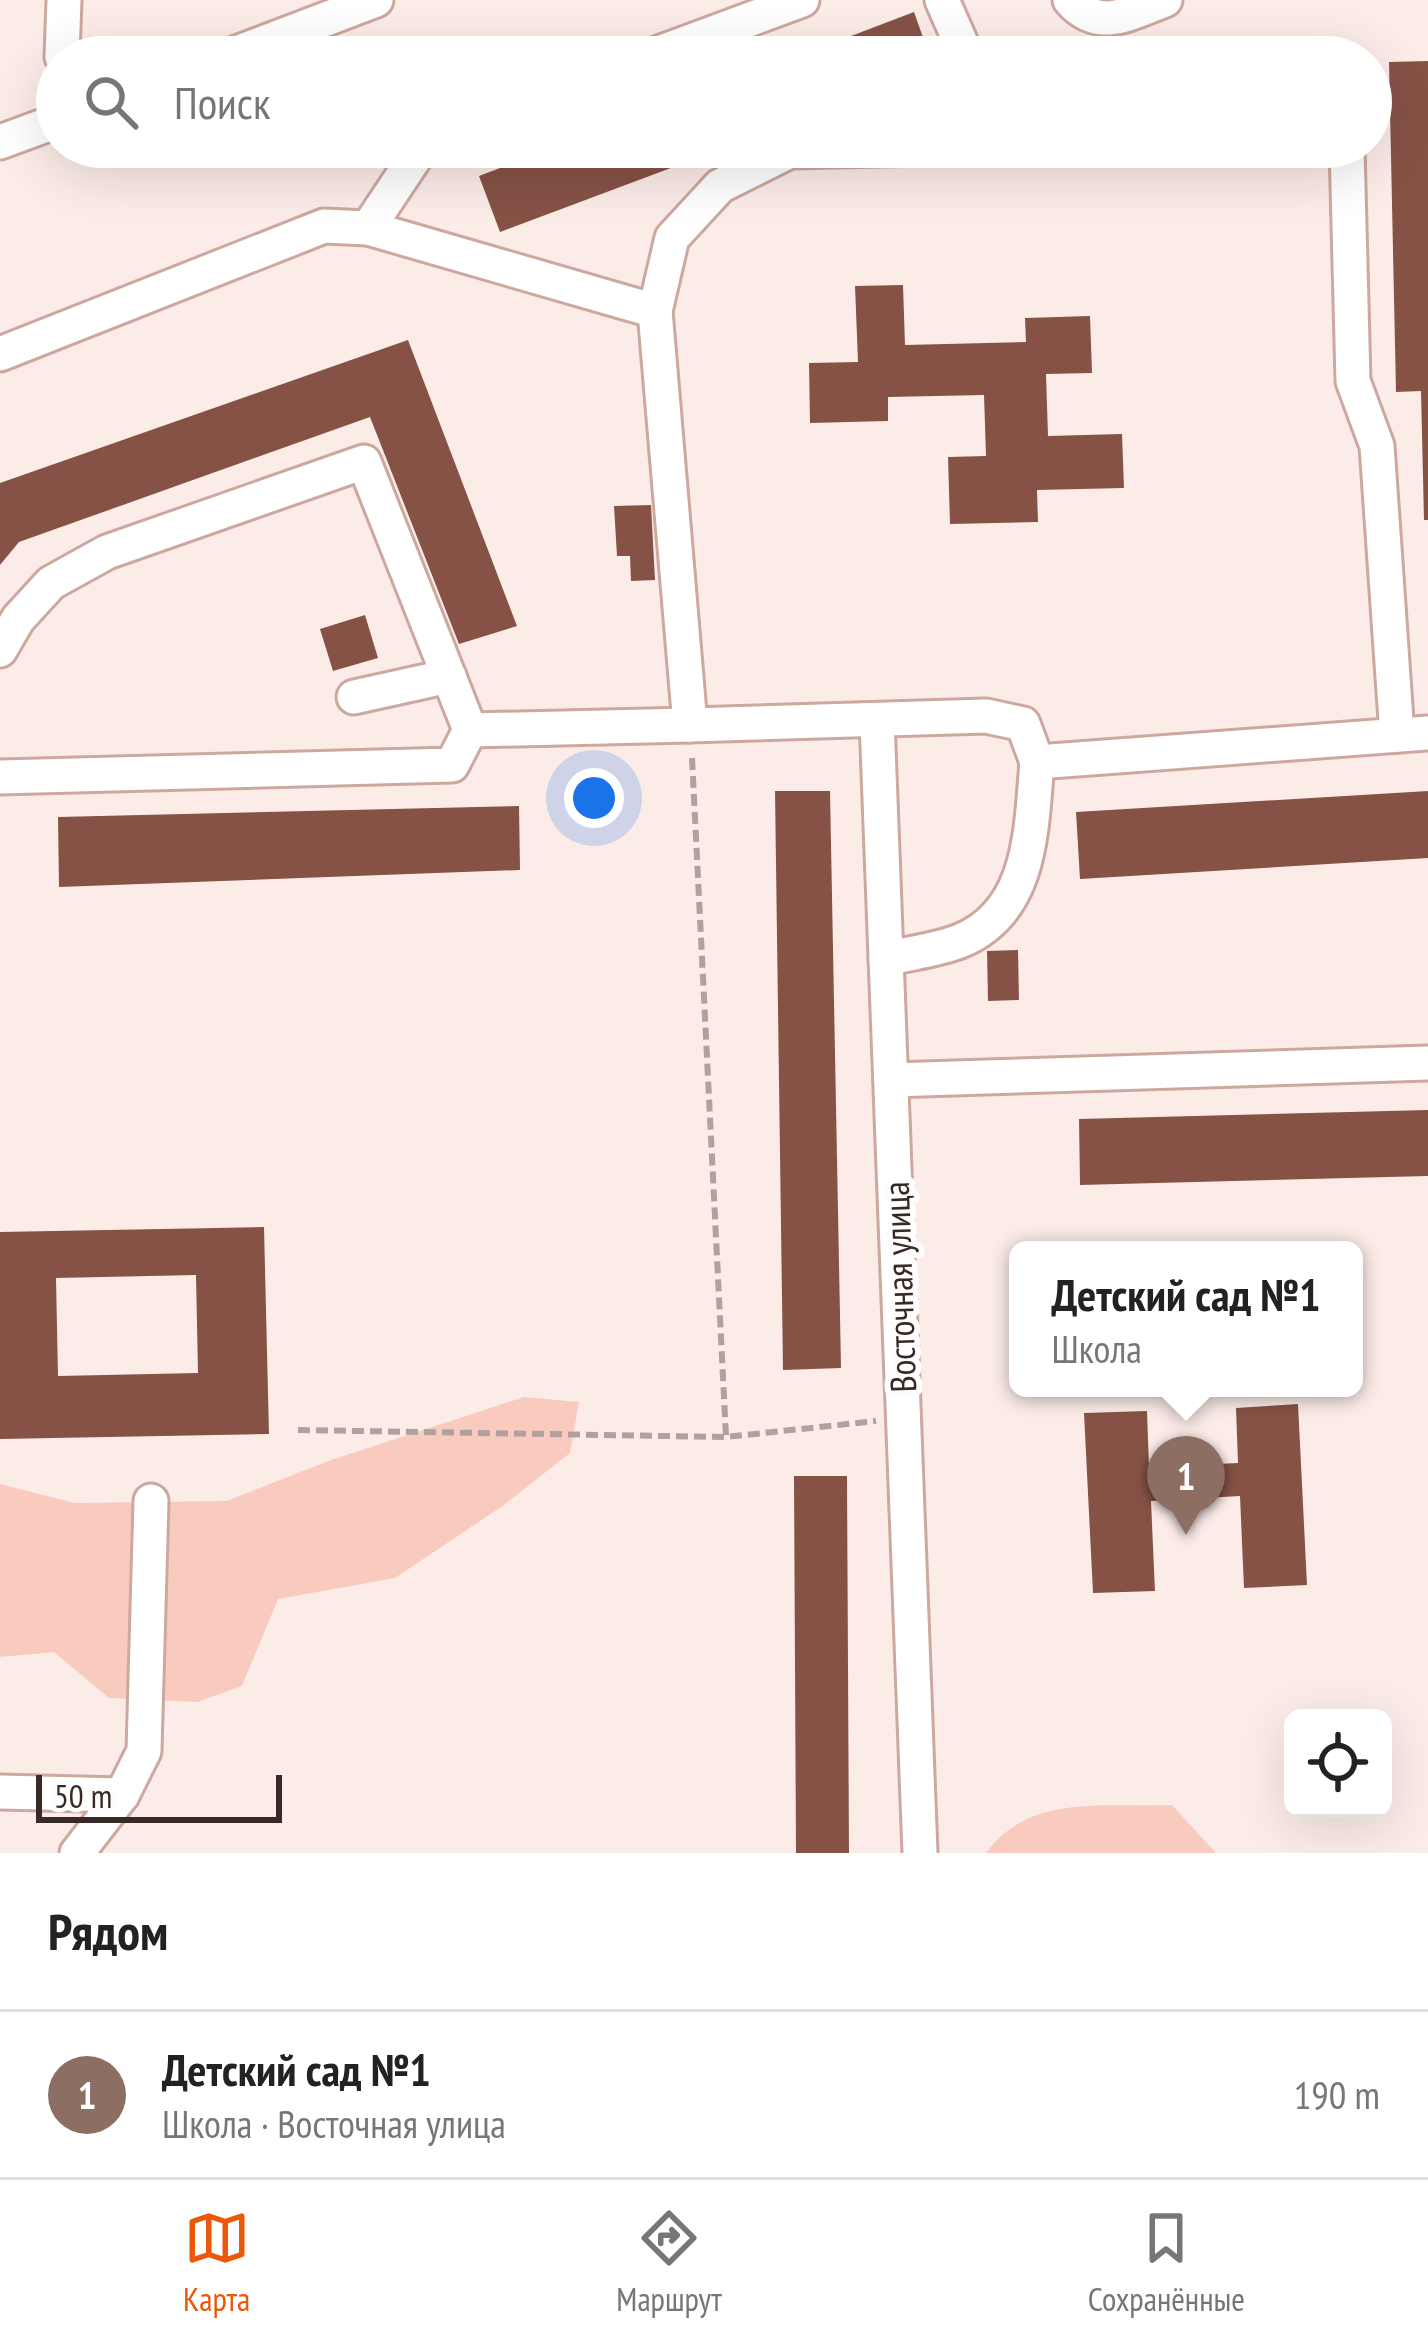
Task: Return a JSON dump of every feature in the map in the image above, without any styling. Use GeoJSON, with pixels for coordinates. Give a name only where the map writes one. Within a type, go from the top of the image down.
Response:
{"type":"FeatureCollection","features":[{"type":"Feature","properties":{"kind":"street"},"geometry":{"type":"LineString","coordinates":[[63,36],[64,0]]}},
{"type":"Feature","properties":{"kind":"street"},"geometry":{"type":"LineString","coordinates":[[281,36],[376,0]]}},
{"type":"Feature","properties":{"kind":"street"},"geometry":{"type":"LineString","coordinates":[[705,36],[802,0]]}},
{"type":"Feature","properties":{"kind":"street"},"geometry":{"type":"LineString","coordinates":[[942,0],[958,36]]}},
{"type":"Feature","properties":{"kind":"street"},"geometry":{"type":"LineString","coordinates":[[1070,0],[1086,16],[1108,21],[1165,0]]}},
{"type":"Feature","properties":{"kind":"street"},"geometry":{"type":"LineString","coordinates":[[0,142],[36,129]]}},
{"type":"Feature","properties":{"kind":"street"},"geometry":{"type":"LineString","coordinates":[[368,228],[408,168]]}},
{"type":"Feature","properties":{"kind":"street"},"geometry":{"type":"LineString","coordinates":[[690,725],[655,311],[672,238],[720,186],[756,168]]}},
{"type":"Feature","properties":{"kind":"street"},"geometry":{"type":"LineString","coordinates":[[1037,762],[1412,734],[1377,446],[1353,381],[1348,168]]}},
{"type":"Feature","properties":{"kind":"street"},"geometry":{"type":"LineString","coordinates":[[0,354],[324,226],[368,228],[655,311]]}},
{"type":"Feature","properties":{"kind":"street"},"geometry":{"type":"LineString","coordinates":[[0,650],[18,619],[51,583],[107,552],[364,462],[470,730],[452,765],[0,777]]}},
{"type":"Feature","properties":{"kind":"street"},"geometry":{"type":"LineString","coordinates":[[353,698],[449,676]]}},
{"type":"Feature","properties":{"kind":"street"},"geometry":{"type":"LineString","coordinates":[[470,730],[986,716],[1023,724],[1037,762],[1028,863],[1000,914],[962,940],[886,959]]}},
{"type":"Feature","properties":{"kind":"street","name":"Восточная улица"},"geometry":{"type":"LineString","coordinates":[[877,721],[920,1853]]}},
{"type":"Feature","properties":{"kind":"street"},"geometry":{"type":"LineString","coordinates":[[891,1079],[1428,1063]]}},
{"type":"Feature","properties":{"kind":"street"},"geometry":{"type":"LineString","coordinates":[[77,1853],[122,1795],[144,1751],[151,1501]]}},
{"type":"Feature","properties":{"kind":"street"},"geometry":{"type":"LineString","coordinates":[[0,1792],[122,1795]]}},
{"type":"Feature","properties":{"kind":"path"},"geometry":{"type":"LineString","coordinates":[[690,725],[726,1437]]}},
{"type":"Feature","properties":{"kind":"path"},"geometry":{"type":"LineString","coordinates":[[298,1430],[726,1437],[905,1418]]}},
{"type":"Feature","properties":{"kind":"shaded area"},"geometry":{"type":"Polygon","coordinates":[[[524,1397],[579,1402],[570,1453],[504,1505],[395,1578],[278,1599],[242,1686],[197,1702],[109,1698],[54,1652],[0,1657],[0,1484],[74,1503],[227,1501],[331,1460],[524,1397]]]}},
{"type":"Feature","properties":{"kind":"shaded area"},"geometry":{"type":"Polygon","coordinates":[[[1172,1805],[1216,1853],[986,1853],[1004,1834],[1046,1812],[1172,1805]]]}},
{"type":"Feature","properties":{"kind":"building"},"geometry":{"type":"Polygon","coordinates":[[[914,12],[923,36],[851,36],[914,12]]]}},
{"type":"Feature","properties":{"kind":"building"},"geometry":{"type":"Polygon","coordinates":[[[1428,61],[1428,520],[1424,520],[1421,391],[1396,392],[1392,62],[1428,61]]]}},
{"type":"Feature","properties":{"kind":"building"},"geometry":{"type":"Polygon","coordinates":[[[500,168],[671,168],[500,232],[479,176],[500,168]]]}},
{"type":"Feature","properties":{"kind":"building"},"geometry":{"type":"Polygon","coordinates":[[[903,285],[905,345],[1026,342],[1025,318],[1090,316],[1092,373],[1046,374],[1048,436],[1122,434],[1124,488],[1037,490],[1038,522],[950,524],[948,457],[986,456],[984,395],[888,397],[888,421],[810,423],[809,363],[858,362],[855,286],[903,285]]]}},
{"type":"Feature","properties":{"kind":"building"},"geometry":{"type":"Polygon","coordinates":[[[408,340],[517,626],[459,644],[370,417],[19,542],[0,565],[0,483],[408,340]]]}},
{"type":"Feature","properties":{"kind":"building"},"geometry":{"type":"Polygon","coordinates":[[[651,505],[655,580],[631,581],[630,556],[617,556],[614,506],[651,505]]]}},
{"type":"Feature","properties":{"kind":"building"},"geometry":{"type":"Polygon","coordinates":[[[365,615],[378,658],[333,671],[320,629],[365,615]]]}},
{"type":"Feature","properties":{"kind":"building"},"geometry":{"type":"Polygon","coordinates":[[[775,791],[830,791],[841,1368],[783,1370],[775,791]]]}},
{"type":"Feature","properties":{"kind":"building"},"geometry":{"type":"Polygon","coordinates":[[[1428,791],[1428,858],[1080,879],[1076,812],[1428,791]]]}},
{"type":"Feature","properties":{"kind":"building"},"geometry":{"type":"Polygon","coordinates":[[[519,806],[520,870],[59,887],[58,817],[519,806]]]}},
{"type":"Feature","properties":{"kind":"building"},"geometry":{"type":"Polygon","coordinates":[[[1018,950],[1019,1000],[988,1001],[987,951],[1018,950]]]}},
{"type":"Feature","properties":{"kind":"building"},"geometry":{"type":"Polygon","coordinates":[[[1428,1110],[1428,1176],[1080,1185],[1079,1119],[1428,1110]]]}},
{"type":"Feature","properties":{"kind":"building"},"geometry":{"type":"Polygon","coordinates":[[[264,1227],[269,1434],[0,1439],[0,1232],[264,1227]],[[196,1275],[56,1278],[58,1376],[198,1373],[196,1275]]]}},
{"type":"Feature","properties":{"kind":"building"},"geometry":{"type":"Polygon","coordinates":[[[1298,1404],[1307,1585],[1244,1588],[1240,1496],[1151,1501],[1155,1591],[1093,1593],[1084,1413],[1147,1411],[1149,1467],[1238,1463],[1236,1408],[1298,1404]]]}},
{"type":"Feature","properties":{"kind":"building"},"geometry":{"type":"Polygon","coordinates":[[[794,1476],[847,1476],[849,1853],[796,1853],[794,1476]]]}},
{"type":"Feature","properties":{"kind":"place","name":"Детский сад №1"},"geometry":{"type":"Point","coordinates":[1186,1535]}}]}
